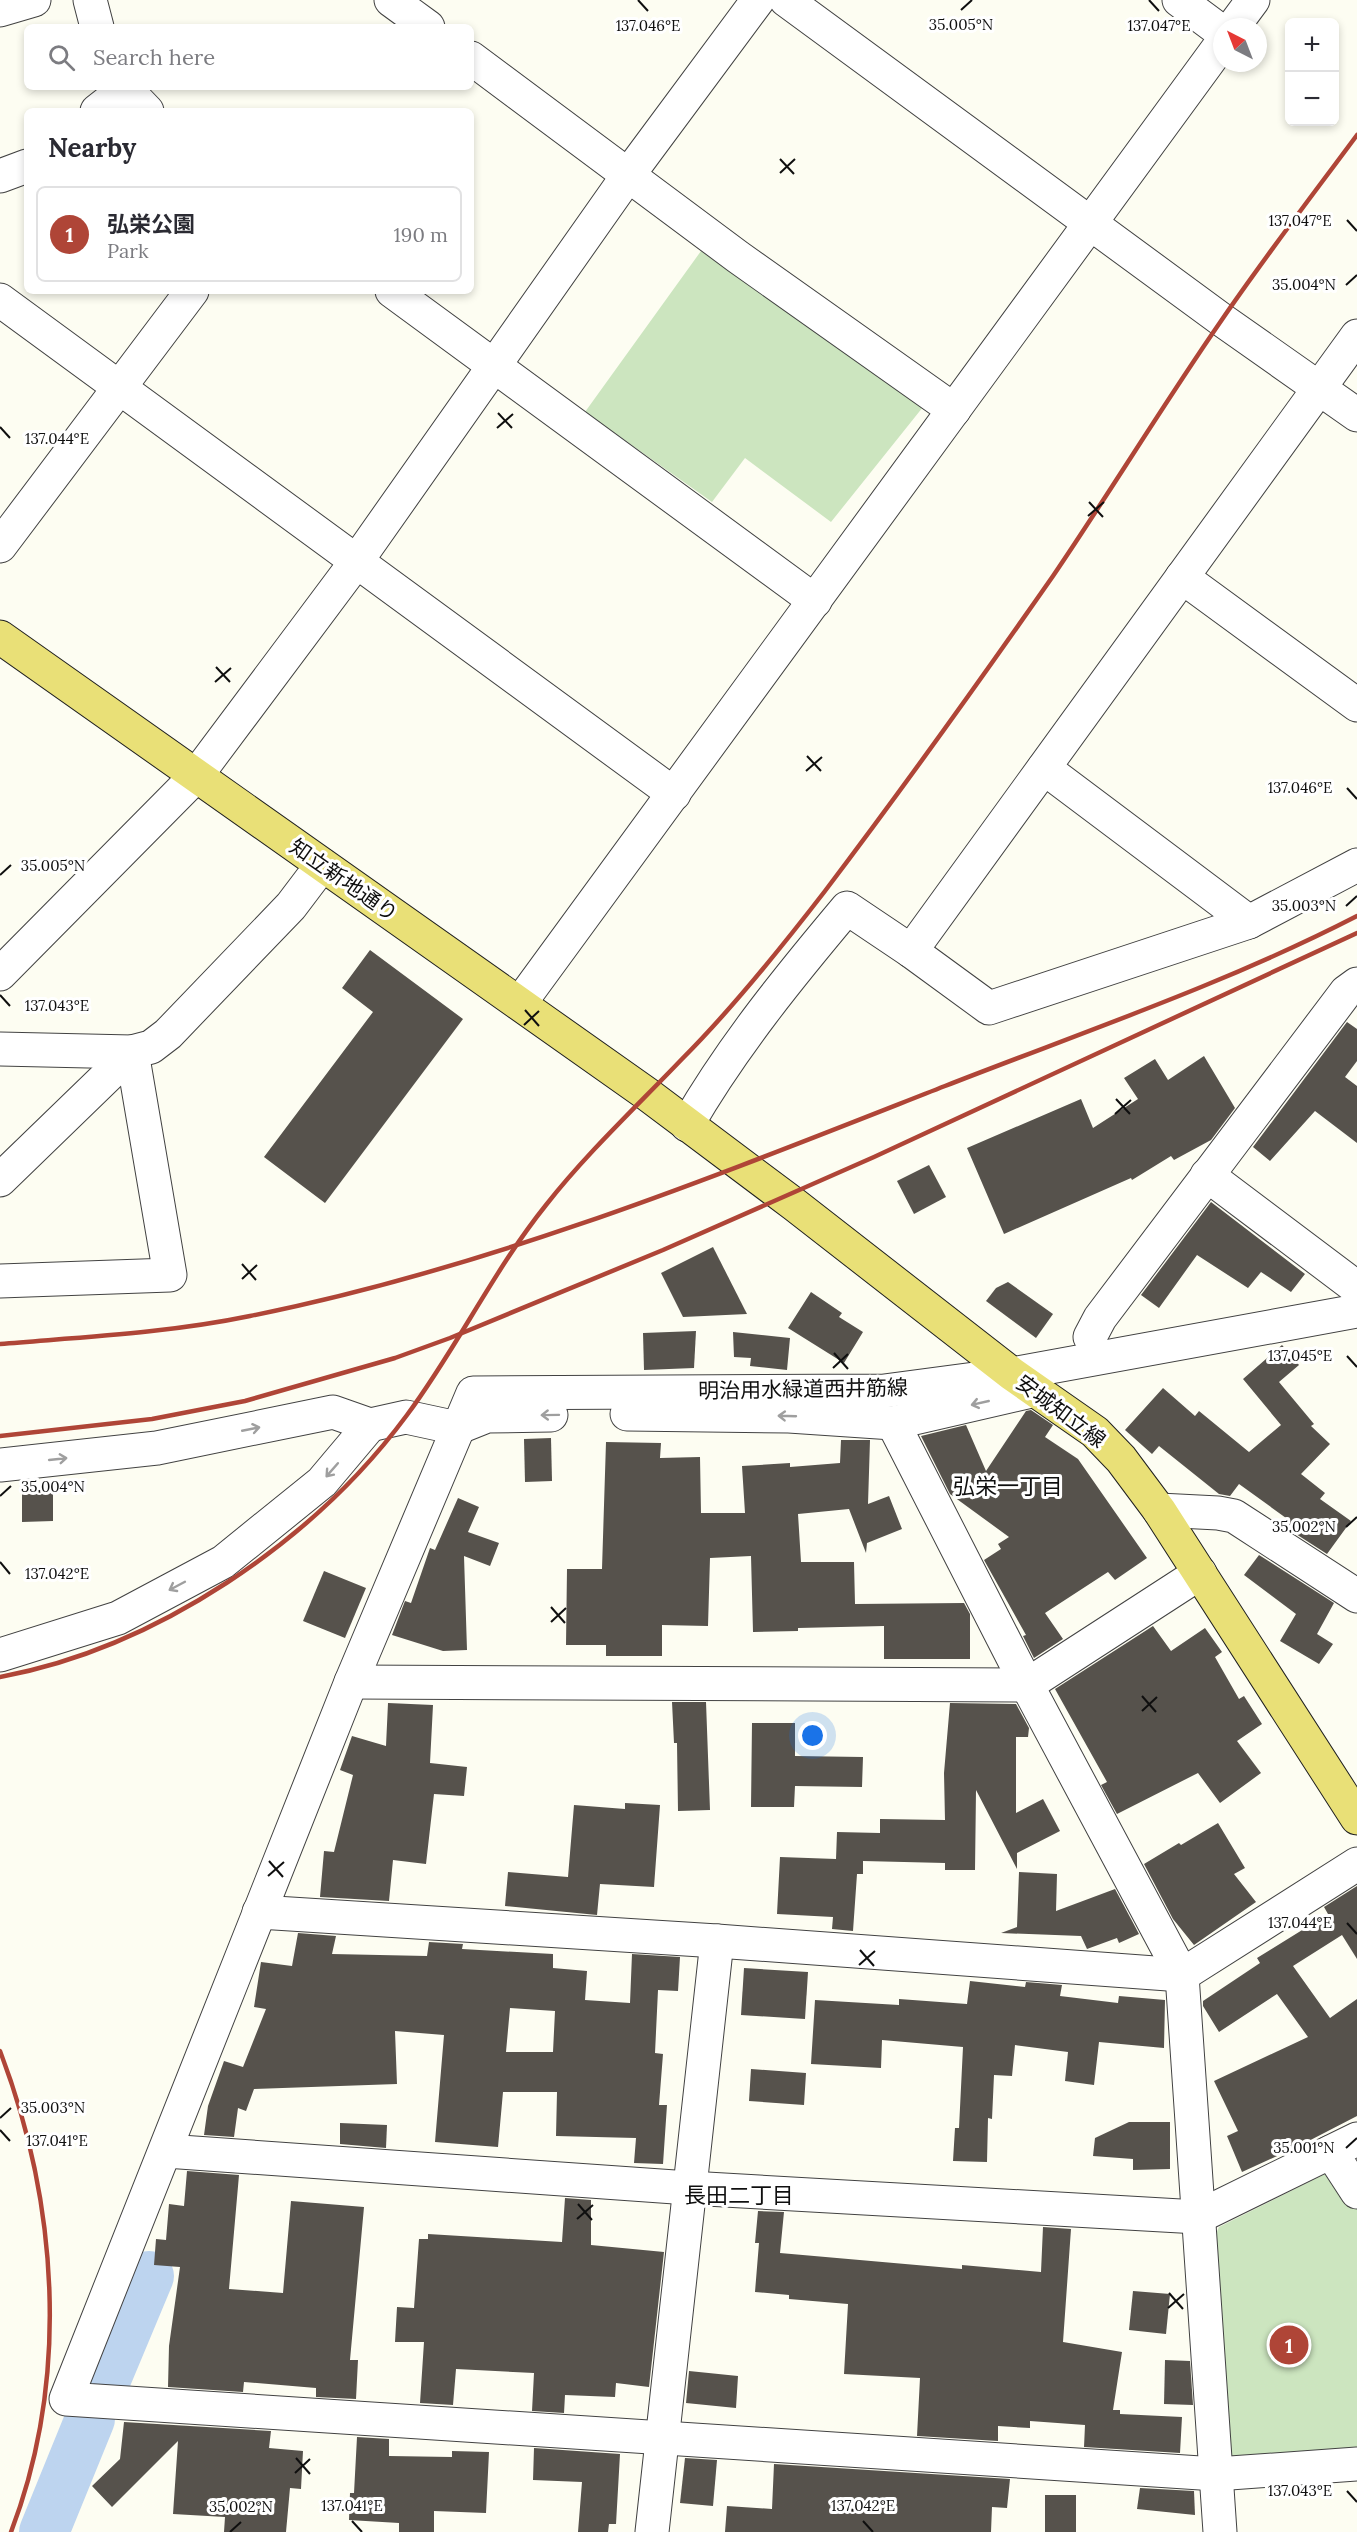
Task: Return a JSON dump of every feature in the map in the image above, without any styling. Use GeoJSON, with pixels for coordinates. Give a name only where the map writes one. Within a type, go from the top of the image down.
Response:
{"type":"FeatureCollection","features":[{"type":"Feature","properties":{"kind":"main road","name":"知立新地通り"},"geometry":{"type":"LineString","coordinates":[[0,637],[520,1003],[687,1125]]}},
{"type":"Feature","properties":{"kind":"main road","name":"安城知立線"},"geometry":{"type":"LineString","coordinates":[[687,1125],[795,1205],[1014,1375],[1095,1432],[1121,1459],[1159,1510],[1357,1818]]}},
{"type":"Feature","properties":{"kind":"street"},"geometry":{"type":"LineString","coordinates":[[0,10],[34,0]]}},
{"type":"Feature","properties":{"kind":"street"},"geometry":{"type":"LineString","coordinates":[[90,0],[96,24]]}},
{"type":"Feature","properties":{"kind":"street"},"geometry":{"type":"LineString","coordinates":[[391,0],[424,24]]}},
{"type":"Feature","properties":{"kind":"street"},"geometry":{"type":"LineString","coordinates":[[3,964],[196,776],[356,562],[629,174],[758,0]]}},
{"type":"Feature","properties":{"kind":"street"},"geometry":{"type":"LineString","coordinates":[[786,0],[1357,415]]}},
{"type":"Feature","properties":{"kind":"street"},"geometry":{"type":"LineString","coordinates":[[1179,0],[1213,25]]}},
{"type":"Feature","properties":{"kind":"street"},"geometry":{"type":"LineString","coordinates":[[1240,18],[1253,0]]}},
{"type":"Feature","properties":{"kind":"street"},"geometry":{"type":"LineString","coordinates":[[520,1003],[1213,55]]}},
{"type":"Feature","properties":{"kind":"street"},"geometry":{"type":"LineString","coordinates":[[474,60],[738,257],[954,410]]}},
{"type":"Feature","properties":{"kind":"street"},"geometry":{"type":"LineString","coordinates":[[104,108],[132,96]]}},
{"type":"Feature","properties":{"kind":"street"},"geometry":{"type":"LineString","coordinates":[[0,176],[24,167]]}},
{"type":"Feature","properties":{"kind":"street"},"geometry":{"type":"LineString","coordinates":[[0,546],[190,294]]}},
{"type":"Feature","properties":{"kind":"street"},"geometry":{"type":"LineString","coordinates":[[396,294],[815,601]]}},
{"type":"Feature","properties":{"kind":"street"},"geometry":{"type":"LineString","coordinates":[[0,300],[674,794]]}},
{"type":"Feature","properties":{"kind":"street"},"geometry":{"type":"LineString","coordinates":[[911,951],[1357,336]]}},
{"type":"Feature","properties":{"kind":"street"},"geometry":{"type":"LineString","coordinates":[[1182,577],[1357,705]]}},
{"type":"Feature","properties":{"kind":"street"},"geometry":{"type":"LineString","coordinates":[[1044,768],[1249,922]]}},
{"type":"Feature","properties":{"kind":"street"},"geometry":{"type":"LineString","coordinates":[[0,1049],[132,1052],[151,1047],[168,1034],[291,906],[322,865]]}},
{"type":"Feature","properties":{"kind":"street"},"geometry":{"type":"LineString","coordinates":[[687,1125],[720,1072],[798,966],[847,908],[989,1008],[1249,922],[1357,865]]}},
{"type":"Feature","properties":{"kind":"street"},"geometry":{"type":"LineString","coordinates":[[1090,1337],[1100,1318],[1207,1175],[1354,992]]}},
{"type":"Feature","properties":{"kind":"street"},"geometry":{"type":"LineString","coordinates":[[0,1180],[132,1052]]}},
{"type":"Feature","properties":{"kind":"street"},"geometry":{"type":"LineString","coordinates":[[0,1281],[170,1275],[132,1052]]}},
{"type":"Feature","properties":{"kind":"street"},"geometry":{"type":"LineString","coordinates":[[1207,1175],[1357,1289]]}},
{"type":"Feature","properties":{"kind":"street"},"geometry":{"type":"LineString","coordinates":[[0,1465],[157,1448],[333,1412],[370,1425],[406,1417],[457,1428],[487,1416],[600,1414],[789,1416],[893,1423],[1014,1375],[1090,1337],[1357,1289]]}},
{"type":"Feature","properties":{"kind":"street","name":"明治用水緑道西井筋線"},"geometry":{"type":"LineString","coordinates":[[457,1428],[473,1393],[884,1391],[1014,1375],[1357,1311]]}},
{"type":"Feature","properties":{"kind":"street"},"geometry":{"type":"LineString","coordinates":[[893,1423],[1027,1685],[1182,1975],[1220,2532]]}},
{"type":"Feature","properties":{"kind":"street"},"geometry":{"type":"LineString","coordinates":[[0,1655],[118,1618],[223,1562],[322,1482],[370,1425]]}},
{"type":"Feature","properties":{"kind":"street"},"geometry":{"type":"LineString","coordinates":[[457,1428],[351,1682],[66,2399],[1216,2474],[1357,2464]]}},
{"type":"Feature","properties":{"kind":"street"},"geometry":{"type":"LineString","coordinates":[[1159,1510],[1234,1516],[1357,1596]]}},
{"type":"Feature","properties":{"kind":"street"},"geometry":{"type":"LineString","coordinates":[[351,1682],[1027,1685],[1200,1573]]}},
{"type":"Feature","properties":{"kind":"street"},"geometry":{"type":"LineString","coordinates":[[259,1912],[717,1941],[1182,1975],[1357,1864]]}},
{"type":"Feature","properties":{"kind":"street"},"geometry":{"type":"LineString","coordinates":[[652,2532],[660,2438],[717,1941]]}},
{"type":"Feature","properties":{"kind":"street"},"geometry":{"type":"LineString","coordinates":[[166,2151],[689,2188],[1198,2217],[1344,2146],[1357,2192]]}},
{"type":"Feature","properties":{"kind":"green space"},"geometry":{"type":"Polygon","coordinates":[[[701,251],[923,407],[831,522],[745,458],[712,502],[585,412],[701,251]]]}},
{"type":"Feature","properties":{"kind":"green space"},"geometry":{"type":"Polygon","coordinates":[[[1329,2172],[1357,2204],[1357,2453],[1236,2461],[1227,2455],[1214,2238],[1219,2227],[1329,2172]]]}},
{"type":"Feature","properties":{"kind":"building"},"geometry":{"type":"Polygon","coordinates":[[[370,950],[463,1019],[325,1203],[264,1157],[373,1012],[342,988],[370,950]]]}},
{"type":"Feature","properties":{"kind":"building"},"geometry":{"type":"Polygon","coordinates":[[[1347,1022],[1357,1029],[1357,1061],[1345,1077],[1357,1086],[1357,1143],[1315,1111],[1270,1161],[1253,1147],[1347,1022]]]}},
{"type":"Feature","properties":{"kind":"building"},"geometry":{"type":"Polygon","coordinates":[[[1204,1056],[1235,1108],[1211,1140],[1174,1160],[1171,1156],[1132,1180],[1131,1178],[1004,1234],[967,1148],[1081,1099],[1093,1128],[1138,1099],[1124,1078],[1155,1059],[1168,1080],[1204,1056]]]}},
{"type":"Feature","properties":{"kind":"building"},"geometry":{"type":"Polygon","coordinates":[[[929,1165],[946,1197],[914,1214],[897,1181],[929,1165]]]}},
{"type":"Feature","properties":{"kind":"building"},"geometry":{"type":"Polygon","coordinates":[[[1211,1202],[1305,1274],[1291,1292],[1261,1272],[1248,1288],[1197,1255],[1159,1308],[1141,1295],[1211,1202]]]}},
{"type":"Feature","properties":{"kind":"building"},"geometry":{"type":"Polygon","coordinates":[[[713,1247],[747,1314],[683,1317],[661,1273],[713,1247]]]}},
{"type":"Feature","properties":{"kind":"building"},"geometry":{"type":"Polygon","coordinates":[[[1008,1282],[1053,1314],[1036,1338],[986,1301],[996,1288],[1008,1282]]]}},
{"type":"Feature","properties":{"kind":"building"},"geometry":{"type":"Polygon","coordinates":[[[811,1292],[842,1313],[839,1317],[863,1332],[844,1363],[788,1328],[811,1292]]]}},
{"type":"Feature","properties":{"kind":"building"},"geometry":{"type":"Polygon","coordinates":[[[696,1331],[694,1368],[644,1370],[643,1333],[696,1331]]]}},
{"type":"Feature","properties":{"kind":"building"},"geometry":{"type":"Polygon","coordinates":[[[733,1332],[790,1338],[787,1370],[750,1366],[751,1358],[734,1357],[733,1332]]]}},
{"type":"Feature","properties":{"kind":"building"},"geometry":{"type":"Polygon","coordinates":[[[1282,1345],[1299,1365],[1279,1382],[1314,1424],[1311,1426],[1330,1444],[1301,1474],[1325,1493],[1320,1499],[1351,1521],[1327,1554],[1282,1525],[1286,1518],[1239,1484],[1230,1496],[1219,1494],[1159,1446],[1152,1454],[1125,1430],[1163,1388],[1195,1416],[1199,1411],[1249,1452],[1281,1425],[1243,1379],[1282,1345]]]}},
{"type":"Feature","properties":{"kind":"building"},"geometry":{"type":"Polygon","coordinates":[[[1031,1410],[1053,1425],[1045,1437],[1078,1459],[1147,1558],[1115,1580],[1108,1572],[1045,1613],[1063,1639],[1034,1658],[1023,1636],[1026,1635],[984,1560],[1001,1549],[998,1544],[1009,1537],[950,1494],[921,1436],[966,1425],[986,1471],[1026,1411],[1031,1410]]]}},
{"type":"Feature","properties":{"kind":"building"},"geometry":{"type":"Polygon","coordinates":[[[551,1438],[552,1481],[525,1482],[524,1439],[551,1438]]]}},
{"type":"Feature","properties":{"kind":"building"},"geometry":{"type":"Polygon","coordinates":[[[841,1440],[870,1440],[868,1504],[889,1496],[902,1529],[867,1543],[866,1553],[849,1509],[798,1514],[801,1562],[854,1562],[855,1604],[964,1603],[970,1614],[970,1659],[884,1659],[884,1626],[798,1628],[798,1631],[753,1632],[751,1556],[710,1558],[708,1626],[662,1625],[662,1656],[606,1656],[606,1645],[566,1645],[567,1569],[602,1569],[606,1442],[661,1443],[660,1458],[700,1457],[701,1513],[745,1513],[742,1466],[790,1463],[790,1467],[840,1463],[841,1440]]]}},
{"type":"Feature","properties":{"kind":"building"},"geometry":{"type":"Polygon","coordinates":[[[22,1486],[53,1486],[53,1521],[22,1522],[22,1486]]]}},
{"type":"Feature","properties":{"kind":"building"},"geometry":{"type":"Polygon","coordinates":[[[458,1498],[479,1507],[468,1532],[499,1543],[490,1566],[464,1556],[467,1650],[443,1651],[392,1635],[405,1601],[411,1603],[430,1548],[435,1550],[458,1498]]]}},
{"type":"Feature","properties":{"kind":"building"},"geometry":{"type":"Polygon","coordinates":[[[1259,1555],[1334,1603],[1317,1634],[1333,1644],[1319,1664],[1280,1641],[1296,1614],[1244,1575],[1259,1555]]]}},
{"type":"Feature","properties":{"kind":"building"},"geometry":{"type":"Polygon","coordinates":[[[324,1571],[366,1588],[345,1638],[303,1621],[324,1571]]]}},
{"type":"Feature","properties":{"kind":"building"},"geometry":{"type":"Polygon","coordinates":[[[1153,1626],[1171,1651],[1205,1628],[1222,1652],[1215,1657],[1239,1699],[1244,1696],[1262,1724],[1237,1741],[1261,1773],[1220,1803],[1198,1773],[1117,1814],[1101,1785],[1107,1782],[1055,1689],[1153,1626]]]}},
{"type":"Feature","properties":{"kind":"building"},"geometry":{"type":"Polygon","coordinates":[[[672,1702],[706,1702],[710,1810],[678,1811],[677,1743],[674,1743],[672,1702]]]}},
{"type":"Feature","properties":{"kind":"building"},"geometry":{"type":"Polygon","coordinates":[[[388,1703],[433,1705],[430,1763],[467,1767],[464,1796],[434,1794],[426,1864],[393,1860],[389,1901],[320,1897],[324,1851],[334,1852],[353,1775],[340,1770],[352,1736],[386,1746],[388,1703]]]}},
{"type":"Feature","properties":{"kind":"building"},"geometry":{"type":"Polygon","coordinates":[[[950,1703],[1016,1704],[1029,1728],[1028,1737],[1016,1737],[1016,1813],[1043,1799],[1060,1831],[1017,1853],[1017,1869],[976,1790],[975,1870],[945,1870],[945,1863],[863,1861],[863,1874],[857,1874],[853,1931],[832,1929],[833,1917],[777,1914],[780,1857],[836,1859],[837,1832],[880,1833],[880,1819],[945,1820],[944,1773],[950,1703]]]}},
{"type":"Feature","properties":{"kind":"building"},"geometry":{"type":"Polygon","coordinates":[[[752,1723],[795,1723],[795,1756],[863,1757],[862,1787],[795,1786],[794,1807],[751,1807],[752,1723]]]}},
{"type":"Feature","properties":{"kind":"building"},"geometry":{"type":"Polygon","coordinates":[[[625,1803],[660,1805],[654,1887],[600,1884],[597,1915],[505,1906],[508,1872],[568,1877],[574,1805],[625,1809],[625,1803]]]}},
{"type":"Feature","properties":{"kind":"building"},"geometry":{"type":"Polygon","coordinates":[[[1218,1823],[1245,1868],[1234,1874],[1256,1902],[1194,1945],[1173,1919],[1144,1864],[1218,1823]]]}},
{"type":"Feature","properties":{"kind":"building"},"geometry":{"type":"Polygon","coordinates":[[[1019,1872],[1057,1874],[1056,1911],[1115,1889],[1139,1934],[1119,1943],[1117,1938],[1087,1949],[1081,1936],[1001,1933],[1017,1927],[1019,1872]]]}},
{"type":"Feature","properties":{"kind":"building"},"geometry":{"type":"Polygon","coordinates":[[[1357,1886],[1357,1959],[1342,1935],[1293,1966],[1330,2018],[1357,1999],[1357,2116],[1242,2172],[1227,2136],[1238,2131],[1214,2081],[1308,2037],[1277,1994],[1219,2032],[1203,2006],[1203,2001],[1260,1963],[1257,1958],[1328,1914],[1324,1907],[1357,1886]]]}},
{"type":"Feature","properties":{"kind":"building"},"geometry":{"type":"Polygon","coordinates":[[[298,1933],[336,1936],[332,1954],[427,1956],[429,1942],[463,1944],[462,1949],[553,1954],[553,1968],[587,1971],[585,2000],[630,2003],[632,1954],[680,1957],[678,1991],[658,1990],[655,2053],[663,2054],[659,2105],[667,2105],[663,2164],[634,2163],[636,2138],[556,2136],[557,2092],[503,2092],[498,2147],[435,2142],[444,2035],[395,2031],[397,2084],[254,2089],[246,2111],[238,2108],[234,2137],[204,2135],[208,2106],[224,2061],[243,2067],[266,2009],[254,2007],[261,1962],[292,1966],[298,1933]],[[510,2008],[506,2052],[553,2052],[555,2011],[510,2008]]]}},
{"type":"Feature","properties":{"kind":"building"},"geometry":{"type":"Polygon","coordinates":[[[744,1968],[808,1972],[805,2019],[741,2015],[744,1968]]]}},
{"type":"Feature","properties":{"kind":"building"},"geometry":{"type":"Polygon","coordinates":[[[970,1981],[1025,1987],[1026,1982],[1062,1985],[1060,1996],[1118,2003],[1119,1996],[1165,2000],[1164,2048],[1099,2042],[1094,2085],[1065,2081],[1068,2052],[1015,2045],[1012,2076],[994,2075],[992,2119],[988,2118],[987,2162],[953,2161],[955,2128],[959,2128],[963,2047],[882,2040],[881,2068],[811,2064],[815,2000],[899,2005],[899,1999],[967,2004],[970,1981]]]}},
{"type":"Feature","properties":{"kind":"building"},"geometry":{"type":"Polygon","coordinates":[[[751,2069],[806,2073],[804,2105],[749,2101],[751,2069]]]}},
{"type":"Feature","properties":{"kind":"building"},"geometry":{"type":"Polygon","coordinates":[[[1129,2122],[1170,2122],[1170,2169],[1133,2170],[1133,2159],[1093,2156],[1095,2138],[1129,2122]]]}},
{"type":"Feature","properties":{"kind":"building"},"geometry":{"type":"Polygon","coordinates":[[[340,2123],[387,2125],[386,2148],[340,2144],[340,2123]]]}},
{"type":"Feature","properties":{"kind":"building"},"geometry":{"type":"Polygon","coordinates":[[[187,2171],[239,2175],[229,2289],[283,2293],[291,2201],[364,2207],[350,2360],[358,2360],[356,2399],[316,2397],[316,2388],[244,2382],[243,2392],[168,2387],[169,2346],[180,2267],[154,2265],[156,2239],[166,2240],[169,2204],[184,2206],[187,2171]]]}},
{"type":"Feature","properties":{"kind":"building"},"geometry":{"type":"Polygon","coordinates":[[[565,2198],[591,2200],[591,2245],[664,2252],[649,2387],[616,2383],[615,2397],[565,2395],[564,2413],[532,2411],[534,2373],[456,2369],[453,2405],[420,2403],[424,2342],[395,2342],[397,2307],[414,2308],[419,2239],[428,2239],[428,2234],[562,2242],[565,2198]]]}},
{"type":"Feature","properties":{"kind":"building"},"geometry":{"type":"Polygon","coordinates":[[[758,2211],[784,2212],[780,2253],[962,2269],[962,2265],[1041,2272],[1043,2227],[1071,2229],[1063,2342],[1122,2352],[1113,2410],[1120,2410],[1120,2414],[1182,2417],[1180,2453],[1084,2447],[1085,2425],[1030,2421],[1030,2428],[998,2426],[998,2441],[917,2436],[920,2378],[844,2374],[848,2304],[789,2299],[789,2295],[755,2292],[759,2243],[755,2243],[758,2211]]]}},
{"type":"Feature","properties":{"kind":"building"},"geometry":{"type":"Polygon","coordinates":[[[1133,2291],[1170,2294],[1166,2334],[1129,2330],[1133,2291]]]}},
{"type":"Feature","properties":{"kind":"building"},"geometry":{"type":"Polygon","coordinates":[[[1165,2360],[1190,2361],[1193,2405],[1164,2404],[1165,2360]]]}},
{"type":"Feature","properties":{"kind":"building"},"geometry":{"type":"Polygon","coordinates":[[[689,2371],[738,2376],[736,2408],[686,2403],[689,2371]]]}},
{"type":"Feature","properties":{"kind":"building"},"geometry":{"type":"Polygon","coordinates":[[[124,2422],[271,2431],[269,2448],[303,2451],[301,2489],[290,2488],[286,2532],[224,2532],[225,2517],[173,2514],[178,2441],[112,2507],[92,2486],[120,2459],[124,2422]]]}},
{"type":"Feature","properties":{"kind":"building"},"geometry":{"type":"Polygon","coordinates":[[[357,2437],[389,2439],[389,2456],[452,2457],[452,2451],[489,2452],[486,2513],[434,2511],[434,2532],[399,2532],[399,2523],[349,2520],[350,2493],[354,2493],[357,2437]]]}},
{"type":"Feature","properties":{"kind":"building"},"geometry":{"type":"Polygon","coordinates":[[[534,2448],[620,2454],[616,2524],[609,2524],[608,2532],[578,2532],[582,2482],[533,2480],[534,2448]]]}},
{"type":"Feature","properties":{"kind":"building"},"geometry":{"type":"Polygon","coordinates":[[[685,2458],[717,2460],[713,2506],[680,2503],[685,2458]]]}},
{"type":"Feature","properties":{"kind":"building"},"geometry":{"type":"Polygon","coordinates":[[[774,2464],[1010,2479],[1007,2508],[992,2507],[991,2532],[725,2532],[727,2506],[772,2509],[774,2464]]]}},
{"type":"Feature","properties":{"kind":"building"},"geometry":{"type":"Polygon","coordinates":[[[1140,2488],[1194,2491],[1195,2515],[1137,2509],[1140,2488]]]}},
{"type":"Feature","properties":{"kind":"building"},"geometry":{"type":"Polygon","coordinates":[[[1045,2495],[1076,2495],[1076,2532],[1045,2532],[1045,2495]]]}},
{"type":"Feature","properties":{"kind":"waterway"},"geometry":{"type":"LineString","coordinates":[[103,2386],[149,2276]]}},
{"type":"Feature","properties":{"kind":"waterway"},"geometry":{"type":"LineString","coordinates":[[44,2532],[90,2419]]}},
{"type":"Feature","properties":{"kind":"railway"},"geometry":{"type":"LineString","coordinates":[[0,1677],[58,1663],[116,1642],[173,1615],[227,1583],[278,1546],[326,1505],[369,1462],[425,1389],[509,1256],[546,1205],[595,1149],[738,998],[825,891],[1053,576],[1237,297],[1357,135]]}},
{"type":"Feature","properties":{"kind":"railway"},"geometry":{"type":"LineString","coordinates":[[0,1344],[94,1337],[219,1322],[339,1296],[516,1246],[774,1153],[1153,1006],[1256,964],[1357,916]]}},
{"type":"Feature","properties":{"kind":"railway"},"geometry":{"type":"LineString","coordinates":[[0,1436],[152,1419],[245,1401],[395,1358],[450,1338],[663,1250],[874,1157],[1357,933]]}},
{"type":"Feature","properties":{"kind":"railway"},"geometry":{"type":"LineString","coordinates":[[0,2051],[20,2109],[34,2169],[45,2229],[49,2291],[49,2352],[42,2413],[30,2473],[11,2532]]}},
{"type":"Feature","properties":{"kind":"place","name":"弘栄公園"},"geometry":{"type":"Point","coordinates":[1289,2345]}},
{"type":"Feature","properties":{"kind":"district","name":"弘栄一丁目"},"geometry":{"type":"Point","coordinates":[1008,1486]}},
{"type":"Feature","properties":{"kind":"district","name":"長田二丁目"},"geometry":{"type":"Point","coordinates":[739,2195]}}]}
